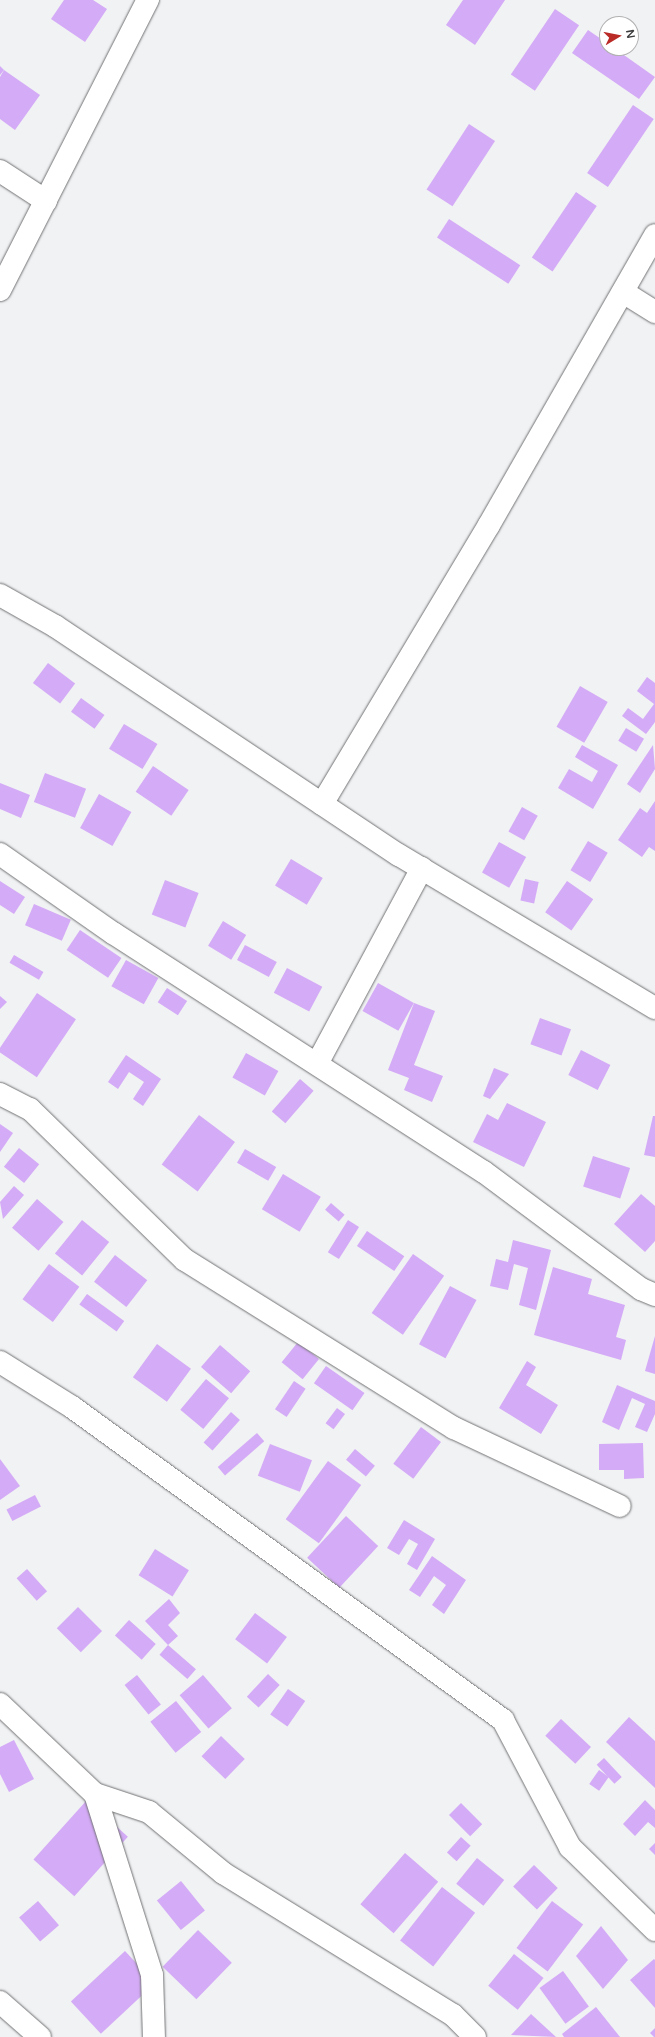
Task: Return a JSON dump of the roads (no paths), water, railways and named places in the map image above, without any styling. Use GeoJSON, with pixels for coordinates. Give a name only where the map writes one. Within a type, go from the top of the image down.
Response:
{"type":"FeatureCollection","features":[{"type":"Feature","properties":{"kind":"street"},"geometry":{"type":"LineString","coordinates":[[0,290],[148,0]]}},
{"type":"Feature","properties":{"kind":"street"},"geometry":{"type":"LineString","coordinates":[[0,171],[46,201]]}},
{"type":"Feature","properties":{"kind":"street"},"geometry":{"type":"LineString","coordinates":[[322,804],[655,235]]}},
{"type":"Feature","properties":{"kind":"street"},"geometry":{"type":"LineString","coordinates":[[623,292],[655,312]]}},
{"type":"Feature","properties":{"kind":"street"},"geometry":{"type":"LineString","coordinates":[[0,595],[54,626],[322,804],[422,868],[655,1008]]}},
{"type":"Feature","properties":{"kind":"street"},"geometry":{"type":"LineString","coordinates":[[0,854],[113,933],[318,1062],[484,1172],[642,1289],[655,1295]]}},
{"type":"Feature","properties":{"kind":"street"},"geometry":{"type":"LineString","coordinates":[[318,1062],[422,868]]}},
{"type":"Feature","properties":{"kind":"street"},"geometry":{"type":"LineString","coordinates":[[0,1094],[30,1109],[185,1260],[454,1428],[620,1506]]}},
{"type":"Feature","properties":{"kind":"street"},"geometry":{"type":"LineString","coordinates":[[0,1362],[72,1407],[503,1720],[570,1847],[655,1930]]}},
{"type":"Feature","properties":{"kind":"street"},"geometry":{"type":"LineString","coordinates":[[0,1704],[95,1794],[149,1812],[223,1873],[453,2015],[476,2037]]}},
{"type":"Feature","properties":{"kind":"street"},"geometry":{"type":"LineString","coordinates":[[95,1794],[152,1975],[154,2037]]}},
{"type":"Feature","properties":{"kind":"street"},"geometry":{"type":"LineString","coordinates":[[0,2002],[40,2037]]}}]}
